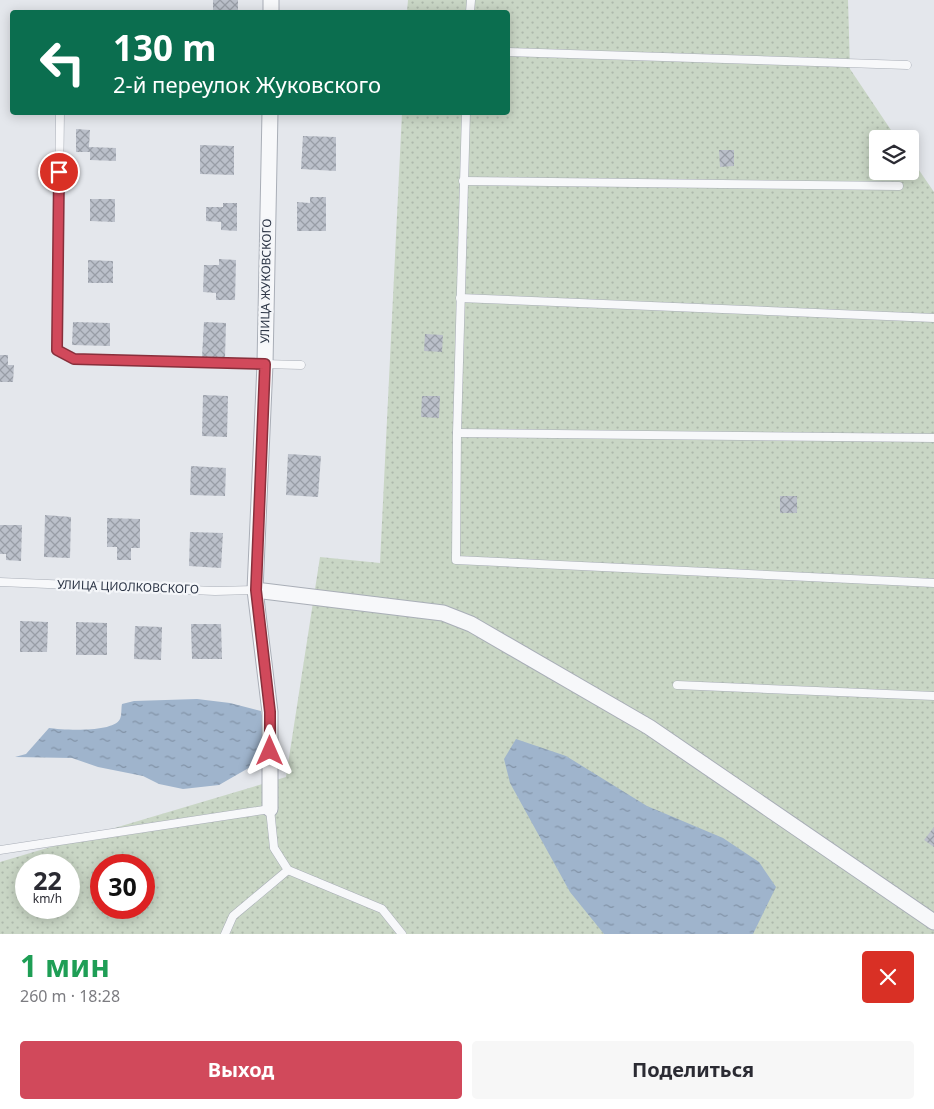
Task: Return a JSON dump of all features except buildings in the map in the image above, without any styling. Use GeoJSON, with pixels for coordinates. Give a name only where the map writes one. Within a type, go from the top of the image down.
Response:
{"type":"FeatureCollection","features":[{"type":"Feature","properties":{"kind":"street","name":"УЛИЦА ЖУКОВСКОГО"},"geometry":{"type":"LineString","coordinates":[[270,115],[265,364],[256,590],[270,712],[270,809]]}},
{"type":"Feature","properties":{"kind":"street"},"geometry":{"type":"LineString","coordinates":[[256,590],[442,613],[471,624],[650,727],[934,922]]}},
{"type":"Feature","properties":{"kind":"lane"},"geometry":{"type":"LineString","coordinates":[[510,52],[907,65]]}},
{"type":"Feature","properties":{"kind":"lane"},"geometry":{"type":"LineString","coordinates":[[60,115],[57,350],[74,359],[301,364]]}},
{"type":"Feature","properties":{"kind":"lane"},"geometry":{"type":"LineString","coordinates":[[466,115],[457,433],[456,560],[934,583]]}},
{"type":"Feature","properties":{"kind":"lane"},"geometry":{"type":"LineString","coordinates":[[463,181],[899,186]]}},
{"type":"Feature","properties":{"kind":"lane"},"geometry":{"type":"LineString","coordinates":[[460,298],[934,318]]}},
{"type":"Feature","properties":{"kind":"lane"},"geometry":{"type":"LineString","coordinates":[[457,433],[934,438]]}},
{"type":"Feature","properties":{"kind":"lane","name":"УЛИЦА ЦИОЛКОВСКОГО"},"geometry":{"type":"LineString","coordinates":[[0,582],[215,591],[256,590]]}},
{"type":"Feature","properties":{"kind":"lane"},"geometry":{"type":"LineString","coordinates":[[677,685],[934,696]]}},
{"type":"Feature","properties":{"kind":"lane"},"geometry":{"type":"LineString","coordinates":[[0,850],[270,809],[274,848],[288,870],[382,909],[402,934]]}},
{"type":"Feature","properties":{"kind":"lane"},"geometry":{"type":"LineString","coordinates":[[225,934],[233,916],[288,870]]}},
{"type":"Feature","properties":{"kind":"green space"},"geometry":{"type":"Polygon","coordinates":[[[408,0],[848,0],[850,69],[891,130],[869,130],[869,180],[919,180],[919,170],[934,192],[934,934],[0,934],[0,862],[15,858],[15,919],[80,919],[80,854],[27,854],[286,777],[320,557],[380,563],[402,115],[510,115],[510,10],[407,10],[408,0]]]}},
{"type":"Feature","properties":{"kind":"water"},"geometry":{"type":"Polygon","coordinates":[[[197,699],[230,703],[261,711],[264,725],[259,762],[219,785],[183,789],[159,784],[143,776],[98,767],[72,758],[15,757],[26,754],[49,728],[87,730],[108,727],[120,719],[122,704],[134,701],[197,699]]]}},
{"type":"Feature","properties":{"kind":"water"},"geometry":{"type":"Polygon","coordinates":[[[516,739],[566,756],[647,806],[723,838],[759,862],[776,887],[753,934],[604,934],[570,892],[510,783],[504,759],[516,739]]]}},
{"type":"Feature","properties":{"kind":"route"},"geometry":{"type":"LineString","coordinates":[[59,172],[57,350],[74,359],[265,364],[256,590],[270,712],[270,751]]}}]}
